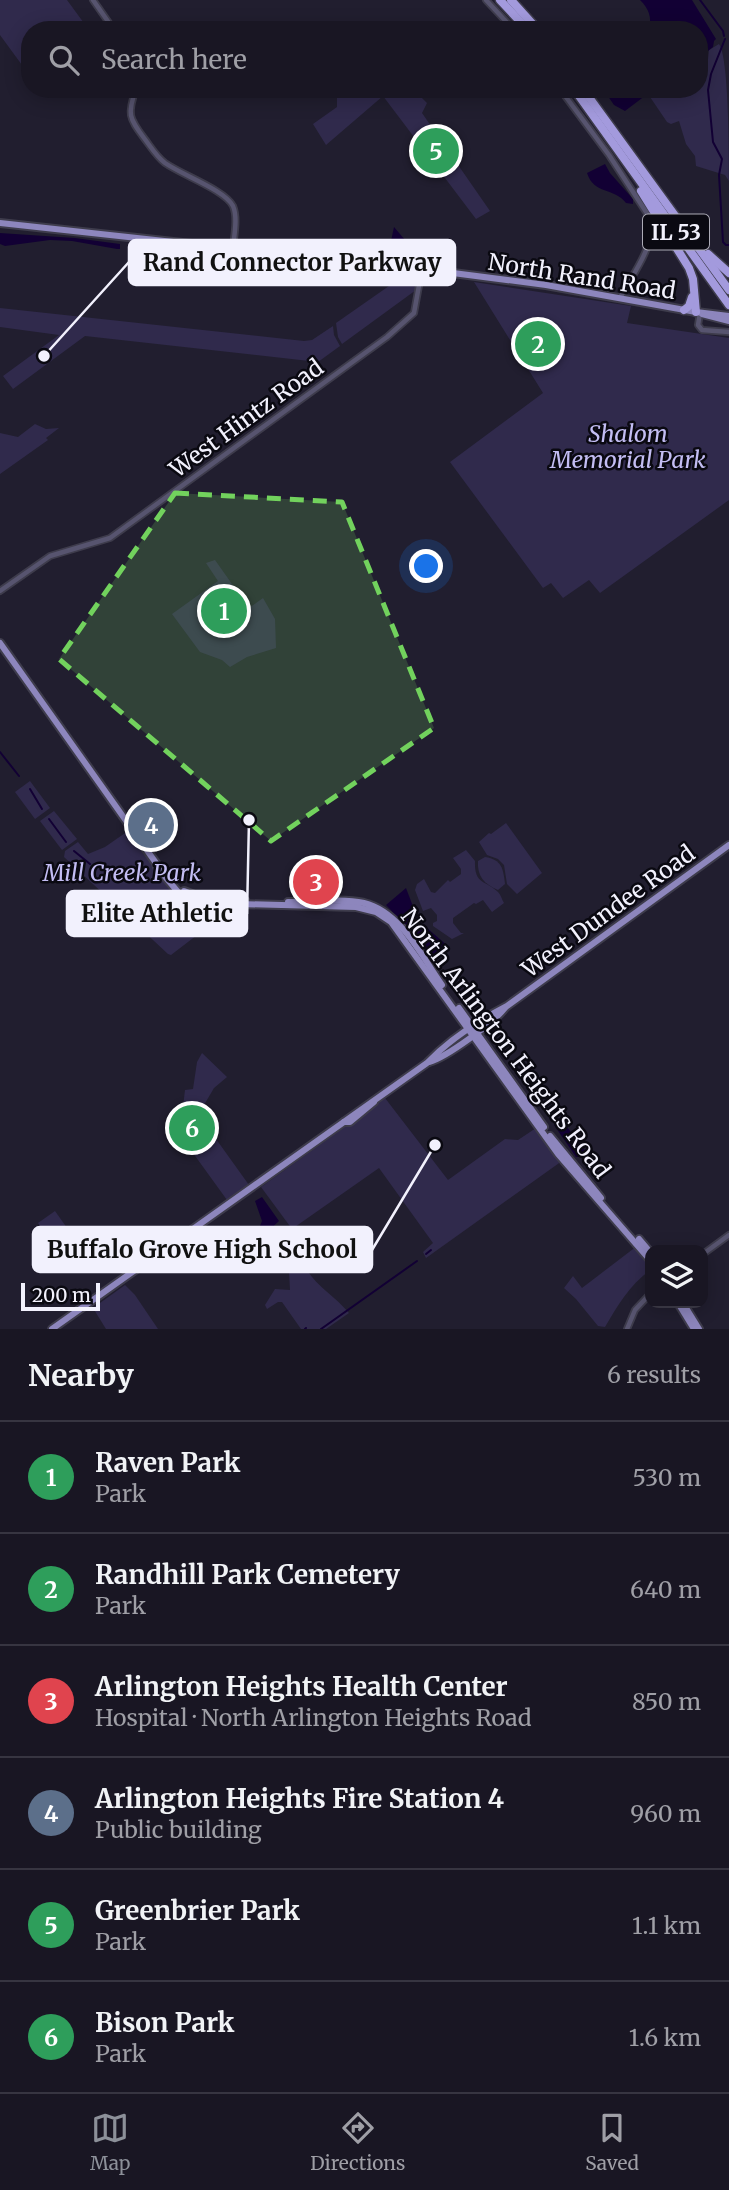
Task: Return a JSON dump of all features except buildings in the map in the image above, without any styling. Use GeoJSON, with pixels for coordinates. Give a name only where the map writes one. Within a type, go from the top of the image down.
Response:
{"type":"FeatureCollection","features":[{"type":"Feature","properties":{"kind":"highway"},"geometry":{"type":"LineString","coordinates":[[500,0],[520,21]]}},
{"type":"Feature","properties":{"kind":"highway"},"geometry":{"type":"LineString","coordinates":[[511,0],[530,21]]}},
{"type":"Feature","properties":{"kind":"highway","name":"IL 53"},"geometry":{"type":"LineString","coordinates":[[581,98],[729,305]]}},
{"type":"Feature","properties":{"kind":"highway","name":"IL 53"},"geometry":{"type":"LineString","coordinates":[[589,98],[729,290]]}},
{"type":"Feature","properties":{"kind":"highway"},"geometry":{"type":"LineString","coordinates":[[624,158],[628,170],[689,268],[694,285],[693,294],[689,306],[684,310]]}},
{"type":"Feature","properties":{"kind":"highway"},"geometry":{"type":"LineString","coordinates":[[657,192],[711,258],[729,272]]}},
{"type":"Feature","properties":{"kind":"highway"},"geometry":{"type":"LineString","coordinates":[[693,294],[698,313]]}},
{"type":"Feature","properties":{"kind":"main road","name":"North Rand Road"},"geometry":{"type":"LineString","coordinates":[[0,223],[422,269],[620,298],[698,313],[706,317],[729,318]]}},
{"type":"Feature","properties":{"kind":"main road","name":"North Arlington Heights Road"},"geometry":{"type":"LineString","coordinates":[[0,643],[156,863],[183,891],[202,898],[356,902],[381,910],[390,916],[556,1143],[645,1246]]}},
{"type":"Feature","properties":{"kind":"main road","name":"West Dundee Road"},"geometry":{"type":"LineString","coordinates":[[473,1031],[729,845]]}},
{"type":"Feature","properties":{"kind":"main road","name":"North Arlington Heights Road"},"geometry":{"type":"LineString","coordinates":[[156,863],[156,867],[171,886],[186,897],[201,903],[355,907],[376,912],[397,929],[575,1173],[645,1254]]}},
{"type":"Feature","properties":{"kind":"main road","name":"West Dundee Road"},"geometry":{"type":"LineString","coordinates":[[473,1031],[484,1027],[510,1004]]}},
{"type":"Feature","properties":{"kind":"main road"},"geometry":{"type":"LineString","coordinates":[[461,1011],[475,1020],[496,1007],[510,1004]]}},
{"type":"Feature","properties":{"kind":"main road"},"geometry":{"type":"LineString","coordinates":[[484,1027],[482,1037],[491,1053]]}},
{"type":"Feature","properties":{"kind":"main road"},"geometry":{"type":"LineString","coordinates":[[52,1329],[427,1063],[436,1053],[473,1031]]}},
{"type":"Feature","properties":{"kind":"main road"},"geometry":{"type":"LineString","coordinates":[[683,1308],[697,1329]]}},
{"type":"Feature","properties":{"kind":"street"},"geometry":{"type":"LineString","coordinates":[[93,0],[108,21]]}},
{"type":"Feature","properties":{"kind":"street"},"geometry":{"type":"LineString","coordinates":[[486,0],[506,21]]}},
{"type":"Feature","properties":{"kind":"street"},"geometry":{"type":"LineString","coordinates":[[133,98],[130,115],[157,156],[188,178],[219,191],[230,202],[235,213],[233,249]]}},
{"type":"Feature","properties":{"kind":"street"},"geometry":{"type":"LineString","coordinates":[[567,98],[609,155],[650,218],[652,229],[649,243],[620,298]]}},
{"type":"Feature","properties":{"kind":"street","name":"West Hintz Road"},"geometry":{"type":"LineString","coordinates":[[0,591],[50,556],[110,538],[407,322],[414,313],[422,269]]}},
{"type":"Feature","properties":{"kind":"street"},"geometry":{"type":"LineString","coordinates":[[698,313],[698,325],[702,330],[729,332]]}},
{"type":"Feature","properties":{"kind":"street"},"geometry":{"type":"LineString","coordinates":[[708,1250],[729,1235]]}},
{"type":"Feature","properties":{"kind":"street"},"geometry":{"type":"LineString","coordinates":[[627,1329],[635,1310],[645,1299]]}},
{"type":"Feature","properties":{"kind":"highlighted area"},"geometry":{"type":"Polygon","coordinates":[[[175,493],[342,502],[434,728],[271,841],[59,659],[175,493]]]}},
{"type":"Feature","properties":{"kind":"green space"},"geometry":{"type":"Polygon","coordinates":[[[0,0],[67,0],[82,21],[21,21],[21,64],[0,35],[0,0]]]}},
{"type":"Feature","properties":{"kind":"green space"},"geometry":{"type":"Polygon","coordinates":[[[719,44],[725,67],[729,181],[725,175],[696,166],[695,156],[686,144],[679,121],[671,124],[667,122],[651,98],[708,98],[709,50],[719,44]]]}},
{"type":"Feature","properties":{"kind":"green space"},"geometry":{"type":"Polygon","coordinates":[[[337,98],[381,98],[326,145],[313,124],[337,107],[337,98]]]}},
{"type":"Feature","properties":{"kind":"green space"},"geometry":{"type":"Polygon","coordinates":[[[385,98],[422,98],[427,103],[422,113],[490,211],[476,219],[385,98]]]}},
{"type":"Feature","properties":{"kind":"green space"},"geometry":{"type":"Polygon","coordinates":[[[409,272],[418,274],[416,290],[342,344],[336,323],[409,272]]]}},
{"type":"Feature","properties":{"kind":"green space","name":"Shalom Memorial Park"},"geometry":{"type":"Polygon","coordinates":[[[474,282],[631,306],[627,323],[729,338],[729,500],[600,593],[589,580],[563,598],[551,583],[543,588],[450,462],[543,393],[474,282]]]}},
{"type":"Feature","properties":{"kind":"green space"},"geometry":{"type":"Polygon","coordinates":[[[0,308],[304,341],[312,340],[333,326],[340,346],[318,362],[85,336],[13,389],[3,376],[59,335],[0,327],[0,308]]]}},
{"type":"Feature","properties":{"kind":"green space"},"geometry":{"type":"Polygon","coordinates":[[[35,424],[46,429],[59,428],[46,438],[48,440],[0,474],[0,433],[18,437],[35,424]]]}},
{"type":"Feature","properties":{"kind":"green space"},"geometry":{"type":"Polygon","coordinates":[[[215,560],[249,608],[263,598],[275,619],[276,648],[247,657],[230,667],[222,660],[200,652],[172,614],[218,581],[206,563],[215,560]]]}},
{"type":"Feature","properties":{"kind":"green space"},"geometry":{"type":"Polygon","coordinates":[[[30,781],[50,808],[35,819],[15,792],[30,781]]]}},
{"type":"Feature","properties":{"kind":"green space"},"geometry":{"type":"Polygon","coordinates":[[[54,811],[77,839],[62,850],[40,821],[54,811]]]}},
{"type":"Feature","properties":{"kind":"green space"},"geometry":{"type":"Polygon","coordinates":[[[506,823],[542,873],[517,894],[507,884],[504,865],[498,859],[487,855],[479,842],[506,823]]]}},
{"type":"Feature","properties":{"kind":"green space","name":"Mill Creek Park"},"geometry":{"type":"Polygon","coordinates":[[[128,831],[168,886],[194,905],[194,919],[201,932],[171,955],[64,857],[65,851],[78,842],[88,854],[105,847],[128,831]]]}},
{"type":"Feature","properties":{"kind":"green space"},"geometry":{"type":"Polygon","coordinates":[[[466,850],[475,861],[476,874],[498,892],[504,903],[492,912],[483,900],[474,903],[453,918],[453,923],[464,933],[452,939],[433,926],[437,915],[431,908],[423,911],[415,890],[417,884],[424,879],[431,892],[435,893],[448,880],[450,882],[461,874],[461,869],[453,858],[466,850]]]}},
{"type":"Feature","properties":{"kind":"green space"},"geometry":{"type":"Polygon","coordinates":[[[485,857],[495,860],[502,869],[505,884],[498,890],[485,882],[480,875],[478,861],[485,857]]]}},
{"type":"Feature","properties":{"kind":"green space"},"geometry":{"type":"Polygon","coordinates":[[[202,1053],[227,1077],[214,1088],[204,1105],[211,1132],[249,1185],[227,1200],[172,1124],[182,1115],[185,1090],[193,1089],[197,1062],[202,1053]]]}},
{"type":"Feature","properties":{"kind":"green space"},"geometry":{"type":"Polygon","coordinates":[[[385,1098],[448,1180],[505,1139],[518,1140],[536,1128],[562,1161],[426,1258],[423,1252],[433,1243],[379,1168],[292,1229],[261,1187],[385,1098]]]}},
{"type":"Feature","properties":{"kind":"green space"},"geometry":{"type":"Polygon","coordinates":[[[55,1211],[72,1235],[55,1247],[38,1223],[55,1211]]]}},
{"type":"Feature","properties":{"kind":"green space"},"geometry":{"type":"Polygon","coordinates":[[[637,1246],[645,1257],[645,1274],[630,1289],[605,1327],[598,1326],[564,1288],[573,1276],[582,1288],[637,1246]]]}},
{"type":"Feature","properties":{"kind":"green space"},"geometry":{"type":"Polygon","coordinates":[[[304,1265],[313,1279],[349,1313],[326,1329],[301,1329],[282,1302],[267,1309],[265,1305],[275,1289],[290,1290],[289,1271],[304,1265]]]}},
{"type":"Feature","properties":{"kind":"green space"},"geometry":{"type":"Polygon","coordinates":[[[125,1285],[158,1329],[106,1329],[93,1308],[125,1285]]]}},
{"type":"Feature","properties":{"kind":"shaded area"},"geometry":{"type":"Polygon","coordinates":[[[640,0],[692,0],[705,21],[650,21],[646,7],[640,0]]]}},
{"type":"Feature","properties":{"kind":"shaded area"},"geometry":{"type":"Polygon","coordinates":[[[708,26],[716,39],[708,51],[708,26]]]}},
{"type":"Feature","properties":{"kind":"shaded area"},"geometry":{"type":"Polygon","coordinates":[[[609,98],[642,98],[625,111],[614,105],[609,98]]]}},
{"type":"Feature","properties":{"kind":"shaded area"},"geometry":{"type":"Polygon","coordinates":[[[605,164],[633,199],[633,204],[599,188],[590,180],[587,173],[605,164]]]}},
{"type":"Feature","properties":{"kind":"shaded area"},"geometry":{"type":"Polygon","coordinates":[[[394,227],[411,247],[414,256],[388,255],[394,227]]]}},
{"type":"Feature","properties":{"kind":"shaded area"},"geometry":{"type":"Polygon","coordinates":[[[0,233],[120,244],[120,249],[50,240],[5,246],[0,244],[0,233]]]}},
{"type":"Feature","properties":{"kind":"shaded area"},"geometry":{"type":"Polygon","coordinates":[[[406,888],[417,917],[405,925],[386,905],[406,888]]]}},
{"type":"Feature","properties":{"kind":"shaded area"},"geometry":{"type":"Polygon","coordinates":[[[424,928],[449,947],[437,958],[431,957],[416,938],[415,934],[424,928]]]}},
{"type":"Feature","properties":{"kind":"shaded area"},"geometry":{"type":"Polygon","coordinates":[[[561,1119],[586,1152],[580,1157],[576,1157],[554,1125],[561,1119]]]}},
{"type":"Feature","properties":{"kind":"shaded area"},"geometry":{"type":"Polygon","coordinates":[[[262,1197],[279,1221],[264,1235],[277,1256],[266,1255],[265,1247],[255,1238],[262,1221],[255,1201],[262,1197]]]}},
{"type":"Feature","properties":{"kind":"waterway"},"geometry":{"type":"LineString","coordinates":[[700,0],[724,36]]}},
{"type":"Feature","properties":{"kind":"waterway"},"geometry":{"type":"LineString","coordinates":[[725,39],[711,74],[708,90],[713,142],[722,159],[719,175],[723,242],[729,245]]}},
{"type":"Feature","properties":{"kind":"waterway"},"geometry":{"type":"LineString","coordinates":[[0,752],[19,776]]}},
{"type":"Feature","properties":{"kind":"waterway"},"geometry":{"type":"LineString","coordinates":[[30,789],[42,809]]}},
{"type":"Feature","properties":{"kind":"waterway"},"geometry":{"type":"LineString","coordinates":[[49,819],[66,842]]}},
{"type":"Feature","properties":{"kind":"waterway"},"geometry":{"type":"LineString","coordinates":[[74,851],[90,864]]}},
{"type":"Feature","properties":{"kind":"waterway"},"geometry":{"type":"LineString","coordinates":[[426,1254],[431,1250]]}},
{"type":"Feature","properties":{"kind":"waterway"},"geometry":{"type":"LineString","coordinates":[[321,1329],[417,1261]]}},
{"type":"Feature","properties":{"kind":"place","name":"Greenbrier Park"},"geometry":{"type":"Point","coordinates":[436,151]}},
{"type":"Feature","properties":{"kind":"place","name":"Randhill Park Cemetery"},"geometry":{"type":"Point","coordinates":[538,344]}},
{"type":"Feature","properties":{"kind":"place","name":"Rand Connector Parkway"},"geometry":{"type":"Point","coordinates":[44,356]}},
{"type":"Feature","properties":{"kind":"place","name":"Raven Park"},"geometry":{"type":"Point","coordinates":[224,611]}},
{"type":"Feature","properties":{"kind":"place","name":"Elite Athletic"},"geometry":{"type":"Point","coordinates":[249,820]}},
{"type":"Feature","properties":{"kind":"place","name":"Arlington Heights Fire Station 4"},"geometry":{"type":"Point","coordinates":[151,825]}},
{"type":"Feature","properties":{"kind":"place","name":"Arlington Heights Health Center"},"geometry":{"type":"Point","coordinates":[316,882]}},
{"type":"Feature","properties":{"kind":"place","name":"Bison Park"},"geometry":{"type":"Point","coordinates":[192,1128]}},
{"type":"Feature","properties":{"kind":"place","name":"Buffalo Grove High School"},"geometry":{"type":"Point","coordinates":[435,1145]}}]}
